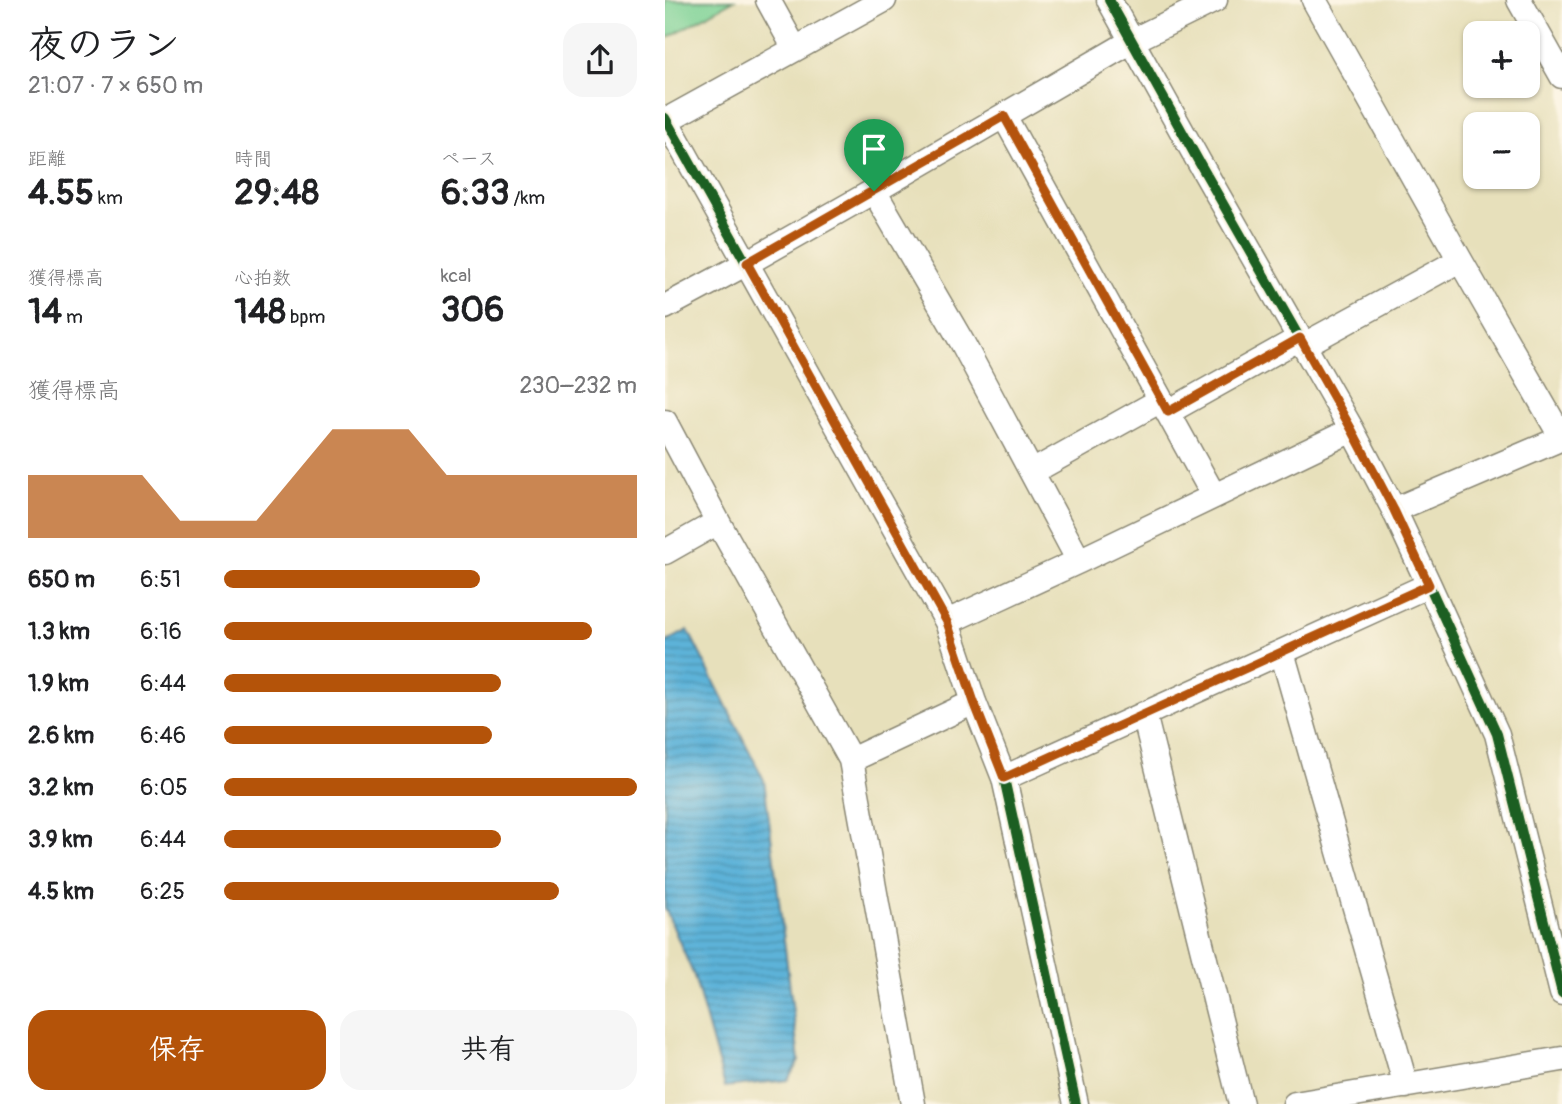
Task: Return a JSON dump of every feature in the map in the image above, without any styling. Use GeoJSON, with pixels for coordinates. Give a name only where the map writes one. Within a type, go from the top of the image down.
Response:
{"type":"FeatureCollection","features":[{"type":"Feature","properties":{"kind":"street"},"geometry":{"type":"LineString","coordinates":[[768,0],[795,48]]}},
{"type":"Feature","properties":{"kind":"street"},"geometry":{"type":"LineString","coordinates":[[884,0],[666,120],[947,622],[1004,778],[1076,1104]]}},
{"type":"Feature","properties":{"kind":"street"},"geometry":{"type":"LineString","coordinates":[[1109,0],[1352,430],[1394,510],[1497,734],[1562,993]]}},
{"type":"Feature","properties":{"kind":"street"},"geometry":{"type":"LineString","coordinates":[[665,307],[874,191],[1132,41],[1215,0]]}},
{"type":"Feature","properties":{"kind":"street"},"geometry":{"type":"LineString","coordinates":[[1314,0],[1562,438],[1394,510]]}},
{"type":"Feature","properties":{"kind":"street"},"geometry":{"type":"LineString","coordinates":[[1519,0],[1562,76]]}},
{"type":"Feature","properties":{"kind":"street"},"geometry":{"type":"LineString","coordinates":[[1004,116],[1214,496]]}},
{"type":"Feature","properties":{"kind":"street"},"geometry":{"type":"LineString","coordinates":[[874,191],[962,342],[1079,561]]}},
{"type":"Feature","properties":{"kind":"street"},"geometry":{"type":"LineString","coordinates":[[1032,472],[1164,406],[1302,342],[1460,260]]}},
{"type":"Feature","properties":{"kind":"street"},"geometry":{"type":"LineString","coordinates":[[665,422],[851,760],[913,1104]]}},
{"type":"Feature","properties":{"kind":"street"},"geometry":{"type":"LineString","coordinates":[[947,622],[1352,430]]}},
{"type":"Feature","properties":{"kind":"street"},"geometry":{"type":"LineString","coordinates":[[665,552],[718,522]]}},
{"type":"Feature","properties":{"kind":"street"},"geometry":{"type":"LineString","coordinates":[[1004,778],[1429,585]]}},
{"type":"Feature","properties":{"kind":"street"},"geometry":{"type":"LineString","coordinates":[[1282,652],[1406,1086]]}},
{"type":"Feature","properties":{"kind":"street"},"geometry":{"type":"LineString","coordinates":[[851,760],[974,702]]}},
{"type":"Feature","properties":{"kind":"street"},"geometry":{"type":"LineString","coordinates":[[1144,714],[1241,1104]]}},
{"type":"Feature","properties":{"kind":"street"},"geometry":{"type":"LineString","coordinates":[[1295,1104],[1562,1059]]}},
{"type":"Feature","properties":{"kind":"green space"},"geometry":{"type":"Polygon","coordinates":[[[665,0],[734,0],[665,39],[665,0]]]}},
{"type":"Feature","properties":{"kind":"water"},"geometry":{"type":"Polygon","coordinates":[[[688,630],[764,780],[799,1060],[788,1080],[725,1087],[694,976],[665,908],[665,643],[688,630]]]}},
{"type":"Feature","properties":{"kind":"cycle path"},"geometry":{"type":"LineString","coordinates":[[1109,0],[1352,430],[1394,510],[1497,734],[1562,993]]}},
{"type":"Feature","properties":{"kind":"cycle path"},"geometry":{"type":"LineString","coordinates":[[665,118],[947,622],[1004,778],[1076,1104]]}},
{"type":"Feature","properties":{"kind":"route"},"geometry":{"type":"LineString","coordinates":[[1004,116],[1168,412],[1300,338],[1394,510],[1429,585],[1004,778],[947,622],[747,263],[874,191],[1004,116]]}}]}
